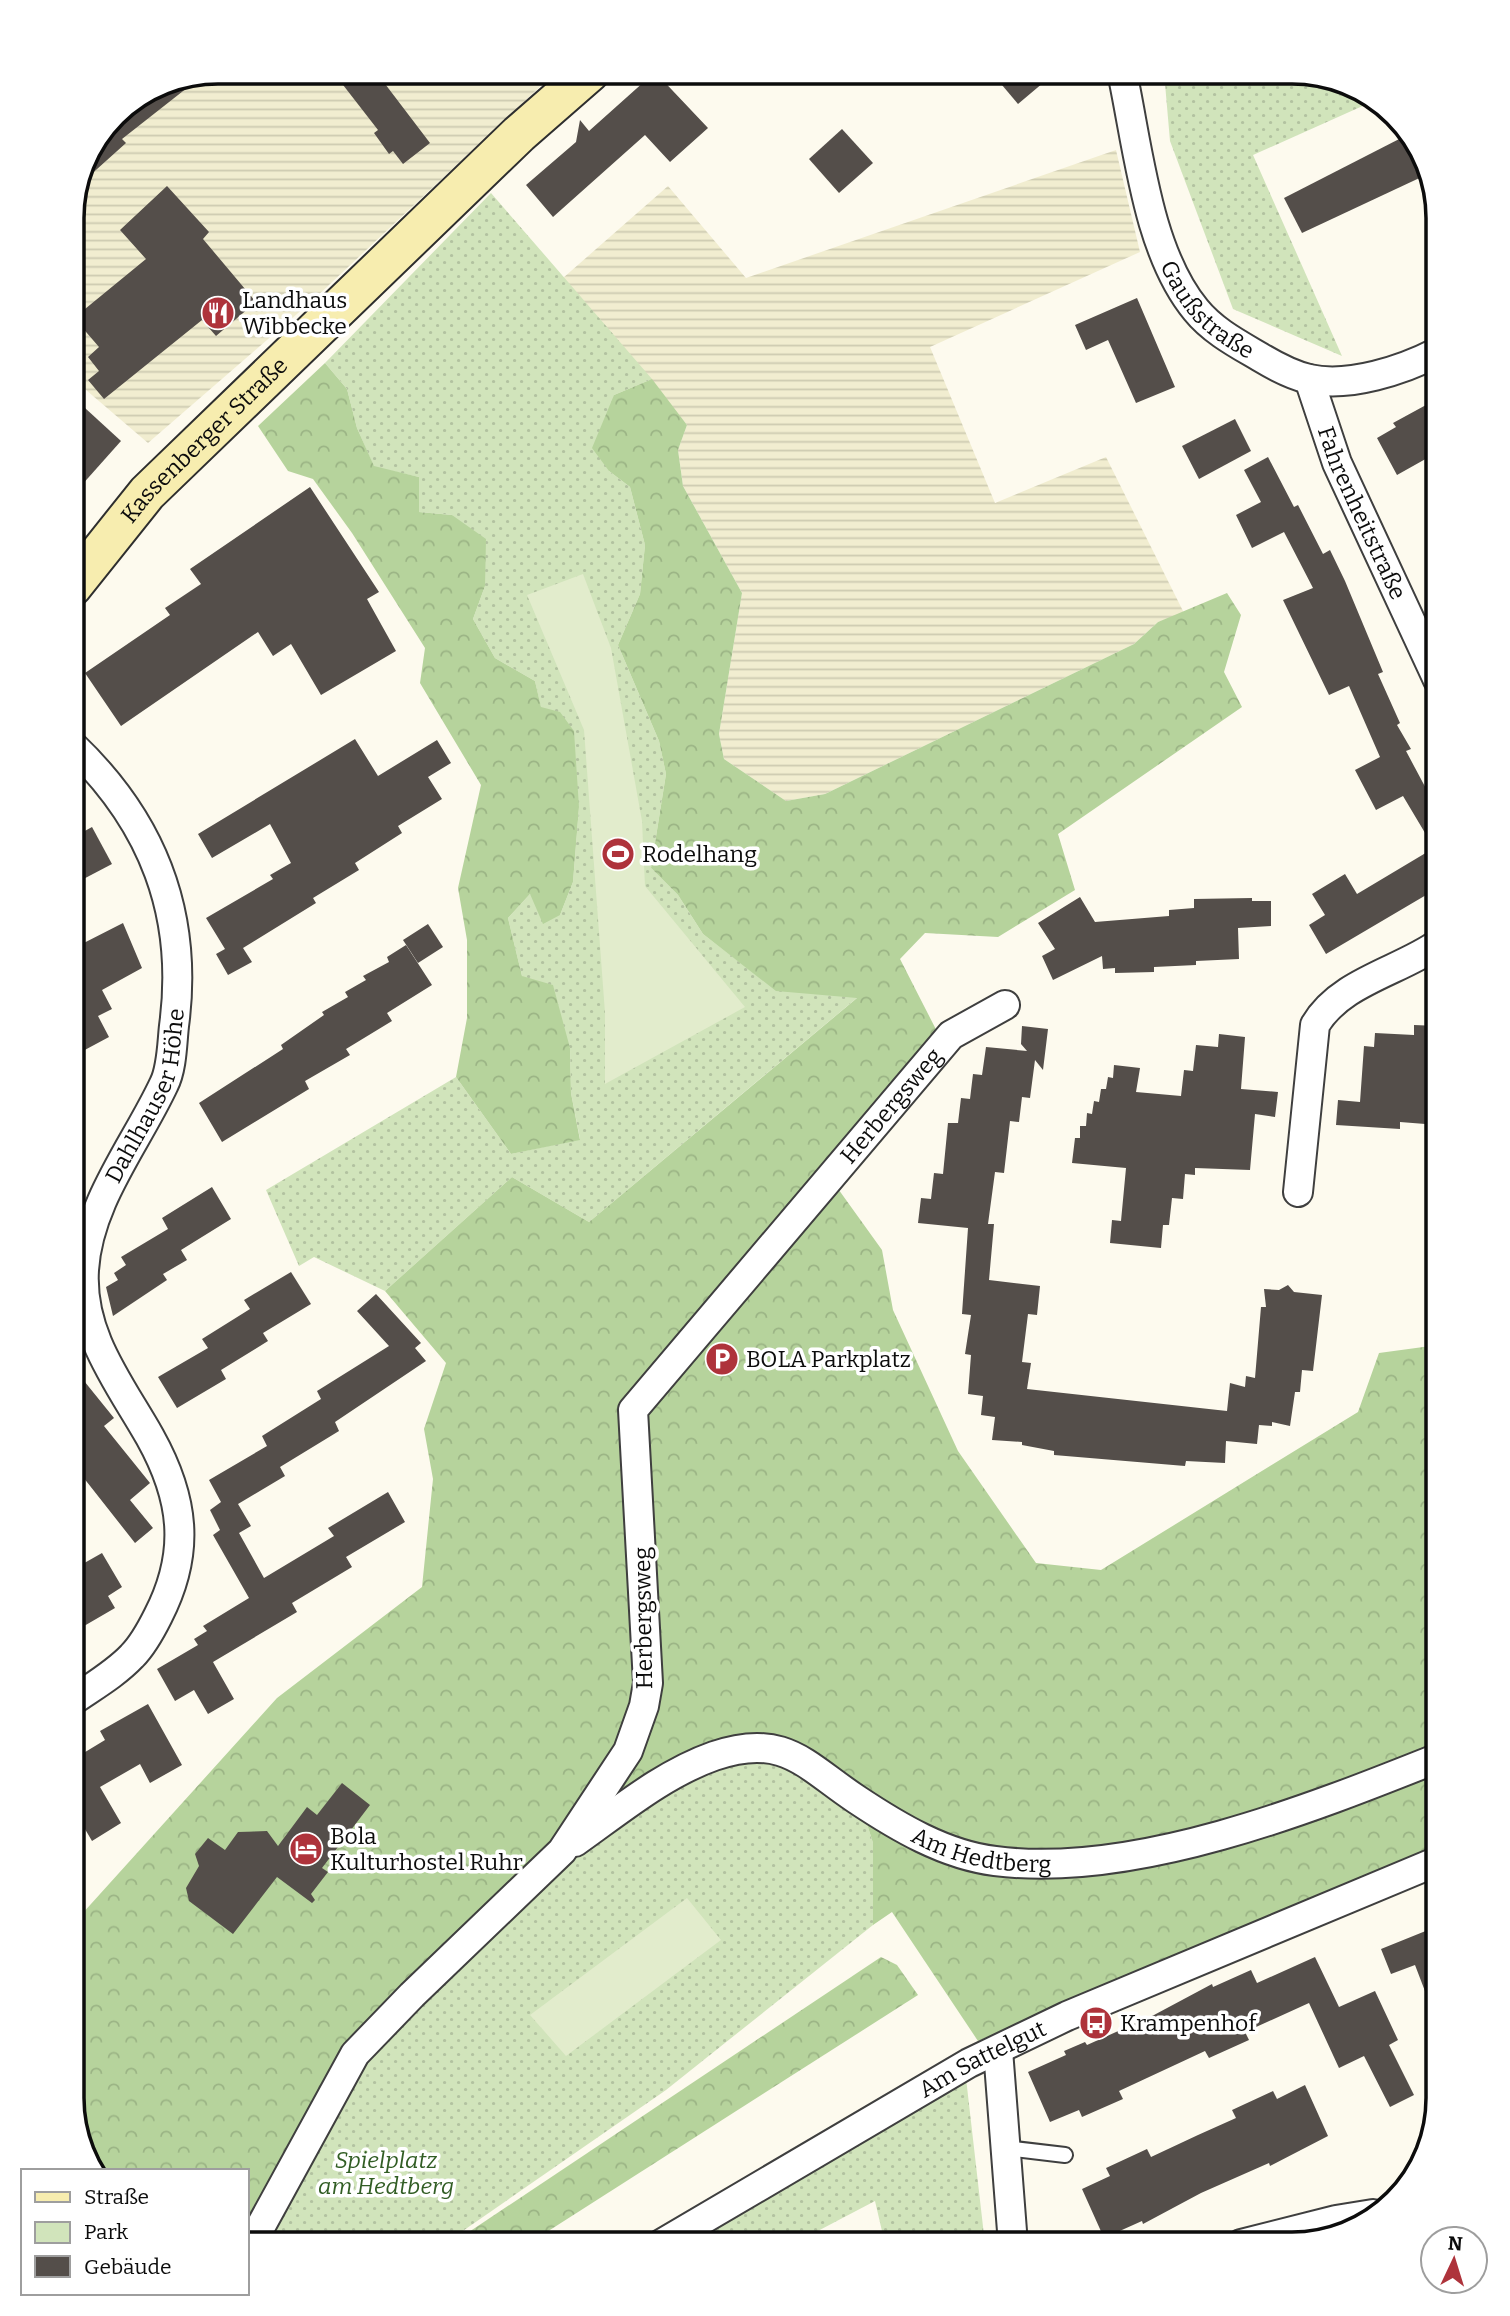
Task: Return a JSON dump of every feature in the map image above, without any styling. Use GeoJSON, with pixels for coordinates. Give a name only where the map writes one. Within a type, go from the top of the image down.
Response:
{"type":"FeatureCollection","features":[{"type":"Feature","properties":{"kind":"street","name":"Kassenberger Straße"},"geometry":{"type":"LineString","coordinates":[[84,572],[148,493],[519,134],[576,84]]}},
{"type":"Feature","properties":{"kind":"street","name":"Gaußstraße"},"geometry":{"type":"LineString","coordinates":[[1125,84],[1162,246],[1197,312],[1222,334],[1274,366],[1309,379],[1340,381],[1356,378],[1426,356]]}},
{"type":"Feature","properties":{"kind":"street","name":"Fahrenheitstraße"},"geometry":{"type":"LineString","coordinates":[[1309,379],[1337,463],[1426,654]]}},
{"type":"Feature","properties":{"kind":"street","name":"Dahlhauser Höhe"},"geometry":{"type":"LineString","coordinates":[[84,756],[138,824],[148,842],[167,897],[175,932],[179,975],[166,1080],[95,1213],[84,1279],[89,1324],[109,1371],[166,1468],[176,1497],[180,1532],[178,1566],[172,1590],[148,1634],[124,1664],[84,1692]]}},
{"type":"Feature","properties":{"kind":"street"},"geometry":{"type":"LineString","coordinates":[[1298,1192],[1315,1025],[1321,1014],[1340,997],[1426,950]]}},
{"type":"Feature","properties":{"kind":"street","name":"Herbergsweg"},"geometry":{"type":"LineString","coordinates":[[258,2232],[355,2054],[412,1994],[562,1851],[624,1758],[637,1730],[649,1683],[633,1410],[951,1035],[1005,1005]]}},
{"type":"Feature","properties":{"kind":"street","name":"Am Hedtberg"},"geometry":{"type":"LineString","coordinates":[[562,1851],[655,1786],[683,1770],[710,1757],[744,1750],[776,1750],[805,1760],[892,1822],[956,1852],[993,1861],[1050,1864],[1116,1859],[1180,1844],[1282,1816],[1426,1762]]}},
{"type":"Feature","properties":{"kind":"street","name":"Am Sattelgut"},"geometry":{"type":"LineString","coordinates":[[680,2232],[933,2083],[998,2050],[1084,2009],[1426,1866]]}},
{"type":"Feature","properties":{"kind":"street"},"geometry":{"type":"LineString","coordinates":[[998,2050],[1012,2232]]}},
{"type":"Feature","properties":{"kind":"street"},"geometry":{"type":"LineString","coordinates":[[1318,2229],[1338,2223]]}},
{"type":"Feature","properties":{"kind":"lane"},"geometry":{"type":"LineString","coordinates":[[1006,2148],[1065,2155]]}},
{"type":"Feature","properties":{"kind":"shaded area"},"geometry":{"type":"Polygon","coordinates":[[[209,84],[543,84],[312,301],[148,443],[84,388],[85,201],[94,167],[123,123],[151,102],[167,94],[209,84]]]}},
{"type":"Feature","properties":{"kind":"shaded area"},"geometry":{"type":"Polygon","coordinates":[[[1116,150],[1140,252],[930,347],[995,503],[1106,457],[1184,613],[1158,622],[1134,644],[825,794],[786,801],[724,759],[719,734],[742,593],[683,486],[678,450],[687,425],[563,278],[668,186],[746,278],[1116,150]]]}},
{"type":"Feature","properties":{"kind":"green space"},"geometry":{"type":"Polygon","coordinates":[[[1165,84],[1301,84],[1335,91],[1364,106],[1253,155],[1342,356],[1233,309],[1170,141],[1165,84]]]}},
{"type":"Feature","properties":{"kind":"green space"},"geometry":{"type":"Polygon","coordinates":[[[491,193],[652,379],[614,395],[609,471],[630,487],[645,545],[640,594],[618,645],[659,741],[666,774],[651,868],[678,895],[703,934],[738,961],[858,997],[589,1222],[512,1177],[385,1291],[314,1257],[299,1266],[266,1190],[456,1077],[511,1154],[580,1139],[571,1093],[570,1048],[522,976],[508,918],[530,894],[560,915],[573,882],[579,807],[541,708],[535,681],[495,658],[473,619],[485,586],[452,515],[419,512],[419,477],[374,467],[357,428],[347,389],[325,363],[491,193]]]}},
{"type":"Feature","properties":{"kind":"green space"},"geometry":{"type":"Polygon","coordinates":[[[325,363],[347,389],[357,428],[374,466],[419,477],[419,512],[452,515],[486,539],[485,586],[473,619],[495,658],[535,681],[541,707],[560,712],[574,731],[579,807],[573,882],[560,915],[543,924],[530,894],[508,918],[522,976],[553,985],[570,1048],[571,1093],[580,1140],[511,1154],[456,1077],[467,1018],[467,940],[458,888],[481,785],[420,683],[425,648],[352,533],[313,479],[288,471],[258,426],[325,363]]]}},
{"type":"Feature","properties":{"kind":"green space"},"geometry":{"type":"Polygon","coordinates":[[[652,379],[687,425],[678,450],[683,486],[742,593],[719,734],[724,759],[786,801],[825,794],[1134,644],[1158,622],[1227,593],[1241,615],[1224,672],[1242,707],[1058,834],[1075,890],[998,937],[925,933],[900,959],[947,1051],[831,1179],[882,1250],[893,1310],[958,1451],[1036,1563],[1101,1570],[1358,1412],[1379,1353],[1426,1347],[1426,1851],[978,2041],[892,1912],[873,1925],[873,1843],[856,1789],[773,1740],[644,1782],[405,1992],[248,2227],[248,2169],[105,2169],[98,2157],[91,2141],[84,2098],[84,1912],[277,1698],[422,1587],[433,1479],[424,1429],[446,1363],[385,1291],[512,1177],[589,1222],[857,998],[776,991],[703,934],[678,895],[651,868],[666,774],[659,741],[618,645],[640,594],[645,545],[630,487],[609,471],[592,448],[614,395],[652,379]]]}},
{"type":"Feature","properties":{"kind":"green space","name":"Rodelhang"},"geometry":{"type":"Polygon","coordinates":[[[583,574],[611,648],[642,821],[645,886],[745,1007],[605,1084],[605,1013],[584,730],[527,595],[583,574]]]}},
{"type":"Feature","properties":{"kind":"green space","name":"Spielplatz am Hedtberg"},"geometry":{"type":"Polygon","coordinates":[[[773,1740],[856,1789],[873,1843],[873,1925],[666,2090],[461,2232],[253,2232],[325,2086],[553,1847],[773,1740]]]}},
{"type":"Feature","properties":{"kind":"green space"},"geometry":{"type":"Polygon","coordinates":[[[687,1898],[721,1940],[566,2056],[530,2015],[687,1898]]]}},
{"type":"Feature","properties":{"kind":"green space"},"geometry":{"type":"Polygon","coordinates":[[[881,1957],[897,1965],[918,1995],[547,2232],[469,2232],[881,1957]]]}},
{"type":"Feature","properties":{"kind":"green space"},"geometry":{"type":"Polygon","coordinates":[[[966,2078],[984,2232],[882,2232],[875,2201],[816,2232],[706,2232],[966,2078]]]}},
{"type":"Feature","properties":{"kind":"building"},"geometry":{"type":"Polygon","coordinates":[[[342,84],[385,84],[430,143],[403,164],[393,151],[389,154],[374,133],[378,130],[342,84]]]}},
{"type":"Feature","properties":{"kind":"building"},"geometry":{"type":"Polygon","coordinates":[[[642,84],[666,84],[708,128],[670,162],[645,135],[553,217],[526,185],[576,142],[580,120],[589,131],[642,84]]]}},
{"type":"Feature","properties":{"kind":"building"},"geometry":{"type":"Polygon","coordinates":[[[1001,84],[1042,84],[1018,104],[1001,84]]]}},
{"type":"Feature","properties":{"kind":"building"},"geometry":{"type":"Polygon","coordinates":[[[187,88],[122,139],[126,143],[92,174],[107,144],[123,123],[151,102],[187,88]]]}},
{"type":"Feature","properties":{"kind":"building"},"geometry":{"type":"Polygon","coordinates":[[[842,129],[873,163],[839,193],[809,159],[842,129]]]}},
{"type":"Feature","properties":{"kind":"building"},"geometry":{"type":"Polygon","coordinates":[[[1399,139],[1420,178],[1302,233],[1284,198],[1399,139]]]}},
{"type":"Feature","properties":{"kind":"building"},"geometry":{"type":"Polygon","coordinates":[[[167,186],[209,232],[203,239],[256,302],[216,336],[202,320],[104,399],[88,380],[99,371],[88,357],[99,347],[84,330],[84,310],[146,259],[120,230],[167,186]]]}},
{"type":"Feature","properties":{"kind":"building"},"geometry":{"type":"Polygon","coordinates":[[[1137,298],[1175,387],[1136,403],[1108,340],[1086,350],[1075,325],[1137,298]]]}},
{"type":"Feature","properties":{"kind":"building"},"geometry":{"type":"Polygon","coordinates":[[[1426,405],[1426,459],[1397,475],[1377,438],[1396,427],[1393,423],[1426,405]]]}},
{"type":"Feature","properties":{"kind":"building"},"geometry":{"type":"Polygon","coordinates":[[[84,409],[121,441],[84,483],[84,409]]]}},
{"type":"Feature","properties":{"kind":"building"},"geometry":{"type":"Polygon","coordinates":[[[1235,419],[1251,451],[1199,479],[1182,446],[1235,419]]]}},
{"type":"Feature","properties":{"kind":"building"},"geometry":{"type":"Polygon","coordinates":[[[1268,457],[1294,507],[1298,505],[1323,554],[1330,550],[1383,672],[1378,674],[1400,723],[1397,725],[1411,749],[1406,751],[1426,788],[1426,835],[1403,796],[1376,810],[1355,770],[1380,757],[1349,686],[1329,695],[1283,600],[1313,588],[1284,532],[1252,548],[1236,515],[1261,502],[1244,470],[1268,457]]]}},
{"type":"Feature","properties":{"kind":"building"},"geometry":{"type":"Polygon","coordinates":[[[310,487],[379,592],[367,599],[396,651],[321,695],[291,644],[273,656],[258,632],[121,726],[85,673],[170,615],[165,608],[201,584],[190,569],[310,487]]]}},
{"type":"Feature","properties":{"kind":"building"},"geometry":{"type":"Polygon","coordinates":[[[355,739],[378,776],[437,740],[451,763],[428,777],[442,799],[398,826],[402,833],[355,863],[359,870],[313,898],[316,903],[243,948],[252,962],[228,975],[216,954],[225,949],[206,918],[273,879],[270,875],[291,863],[270,824],[212,858],[198,834],[355,739]]]}},
{"type":"Feature","properties":{"kind":"building"},"geometry":{"type":"Polygon","coordinates":[[[92,827],[112,864],[84,879],[84,831],[92,827]]]}},
{"type":"Feature","properties":{"kind":"building"},"geometry":{"type":"Polygon","coordinates":[[[1426,853],[1426,895],[1326,954],[1309,925],[1325,915],[1312,894],[1345,874],[1357,894],[1426,853]]]}},
{"type":"Feature","properties":{"kind":"building"},"geometry":{"type":"Polygon","coordinates":[[[1080,897],[1095,922],[1169,916],[1169,910],[1194,908],[1194,899],[1252,898],[1252,901],[1271,901],[1271,926],[1238,928],[1239,959],[1154,967],[1154,972],[1115,973],[1115,968],[1103,969],[1102,956],[1053,980],[1042,956],[1055,949],[1038,923],[1080,897]]]}},
{"type":"Feature","properties":{"kind":"building"},"geometry":{"type":"Polygon","coordinates":[[[123,923],[142,968],[102,990],[112,1009],[98,1016],[109,1037],[84,1050],[84,943],[123,923]]]}},
{"type":"Feature","properties":{"kind":"building"},"geometry":{"type":"Polygon","coordinates":[[[428,924],[443,947],[418,963],[403,940],[428,924]]]}},
{"type":"Feature","properties":{"kind":"building"},"geometry":{"type":"Polygon","coordinates":[[[406,945],[432,985],[387,1013],[392,1021],[346,1049],[350,1055],[305,1081],[309,1089],[222,1142],[199,1103],[283,1049],[281,1045],[324,1015],[322,1012],[348,997],[345,992],[366,980],[363,976],[389,962],[387,957],[406,945]]]}},
{"type":"Feature","properties":{"kind":"building"},"geometry":{"type":"Polygon","coordinates":[[[1414,1025],[1426,1026],[1426,1124],[1400,1122],[1400,1129],[1336,1125],[1338,1100],[1360,1102],[1364,1046],[1374,1047],[1375,1033],[1414,1035],[1414,1025]]]}},
{"type":"Feature","properties":{"kind":"building"},"geometry":{"type":"Polygon","coordinates":[[[1022,1026],[1048,1029],[1043,1070],[1035,1060],[1030,1098],[1022,1097],[1019,1122],[1010,1121],[1004,1173],[995,1172],[988,1224],[994,1224],[989,1280],[1040,1286],[1037,1315],[1028,1314],[1022,1362],[1031,1363],[1027,1389],[1227,1411],[1230,1383],[1245,1387],[1246,1376],[1255,1378],[1261,1307],[1266,1307],[1264,1289],[1279,1290],[1288,1285],[1294,1292],[1322,1295],[1313,1371],[1302,1370],[1300,1392],[1295,1392],[1290,1426],[1272,1422],[1272,1426],[1259,1425],[1257,1444],[1226,1441],[1225,1463],[1186,1461],[1185,1466],[1054,1455],[1054,1451],[1022,1445],[1022,1442],[992,1440],[995,1417],[981,1415],[983,1396],[968,1394],[971,1355],[965,1354],[971,1315],[962,1314],[968,1228],[918,1223],[921,1198],[931,1199],[934,1173],[943,1174],[948,1123],[958,1123],[961,1098],[970,1099],[973,1074],[982,1075],[986,1047],[1027,1051],[1021,1044],[1022,1026]]]}},
{"type":"Feature","properties":{"kind":"building"},"geometry":{"type":"Polygon","coordinates":[[[1219,1034],[1245,1037],[1241,1089],[1278,1092],[1275,1117],[1255,1114],[1250,1170],[1195,1168],[1195,1175],[1185,1174],[1183,1199],[1172,1198],[1169,1225],[1163,1225],[1161,1248],[1110,1243],[1112,1220],[1121,1221],[1126,1168],[1072,1163],[1075,1138],[1080,1138],[1080,1126],[1086,1126],[1087,1113],[1092,1114],[1094,1101],[1099,1102],[1101,1089],[1106,1089],[1108,1077],[1113,1078],[1114,1065],[1140,1068],[1136,1092],[1181,1096],[1184,1070],[1193,1071],[1196,1045],[1218,1047],[1219,1034]]]}},
{"type":"Feature","properties":{"kind":"building"},"geometry":{"type":"Polygon","coordinates":[[[212,1187],[231,1219],[181,1250],[187,1260],[163,1274],[167,1280],[113,1316],[106,1287],[118,1280],[114,1273],[126,1265],[121,1257],[168,1229],[162,1218],[212,1187]]]}},
{"type":"Feature","properties":{"kind":"building"},"geometry":{"type":"Polygon","coordinates":[[[291,1272],[311,1304],[263,1333],[268,1341],[221,1370],[226,1379],[177,1408],[158,1377],[208,1348],[202,1339],[250,1309],[244,1300],[291,1272]]]}},
{"type":"Feature","properties":{"kind":"building"},"geometry":{"type":"Polygon","coordinates":[[[376,1294],[421,1343],[415,1348],[426,1361],[335,1422],[339,1431],[280,1467],[285,1476],[238,1504],[251,1526],[239,1533],[264,1578],[334,1536],[328,1528],[388,1492],[405,1522],[346,1557],[352,1567],[292,1603],[297,1612],[213,1662],[234,1699],[208,1714],[194,1690],[175,1701],[157,1669],[198,1645],[194,1639],[207,1631],[203,1626],[249,1598],[213,1535],[220,1530],[210,1510],[221,1502],[209,1480],[267,1446],[262,1436],[321,1399],[317,1391],[389,1346],[357,1311],[376,1294]]]}},
{"type":"Feature","properties":{"kind":"building"},"geometry":{"type":"Polygon","coordinates":[[[84,1381],[114,1418],[104,1426],[150,1483],[130,1500],[153,1528],[135,1543],[84,1478],[84,1381]]]}},
{"type":"Feature","properties":{"kind":"building"},"geometry":{"type":"Polygon","coordinates":[[[102,1553],[122,1587],[108,1596],[115,1608],[84,1626],[84,1563],[102,1553]]]}},
{"type":"Feature","properties":{"kind":"building"},"geometry":{"type":"Polygon","coordinates":[[[148,1704],[182,1765],[150,1783],[140,1764],[100,1787],[121,1823],[92,1841],[84,1827],[84,1753],[105,1740],[100,1731],[148,1704]]]}},
{"type":"Feature","properties":{"kind":"building"},"geometry":{"type":"Polygon","coordinates":[[[342,1783],[370,1805],[322,1868],[328,1872],[311,1894],[315,1900],[312,1903],[277,1877],[233,1934],[189,1901],[186,1888],[199,1866],[195,1854],[208,1838],[225,1850],[238,1832],[267,1831],[278,1846],[307,1807],[317,1815],[342,1783]]]}},
{"type":"Feature","properties":{"kind":"building"},"geometry":{"type":"Polygon","coordinates":[[[1426,1931],[1426,1994],[1415,1965],[1391,1974],[1381,1949],[1426,1931]]]}},
{"type":"Feature","properties":{"kind":"building"},"geometry":{"type":"Polygon","coordinates":[[[1315,1957],[1339,2007],[1375,1991],[1398,2040],[1389,2045],[1414,2095],[1390,2107],[1364,2056],[1339,2068],[1309,2003],[1245,2032],[1249,2040],[1209,2058],[1205,2051],[1119,2091],[1123,2099],[1082,2117],[1079,2110],[1050,2122],[1028,2072],[1066,2055],[1064,2051],[1085,2042],[1087,2045],[1154,2015],[1212,1984],[1213,1987],[1251,1970],[1257,1983],[1315,1957]]]}},
{"type":"Feature","properties":{"kind":"building"},"geometry":{"type":"Polygon","coordinates":[[[1305,2085],[1328,2136],[1270,2166],[1269,2163],[1201,2193],[1143,2224],[1142,2221],[1117,2232],[1101,2232],[1082,2189],[1110,2176],[1106,2168],[1147,2149],[1151,2157],[1236,2118],[1232,2110],[1273,2091],[1277,2099],[1305,2085]]]}},
{"type":"Feature","properties":{"kind":"place","name":"Landhaus Wibbecke"},"geometry":{"type":"Point","coordinates":[218,313]}},
{"type":"Feature","properties":{"kind":"place","name":"Rodelhang"},"geometry":{"type":"Point","coordinates":[618,854]}},
{"type":"Feature","properties":{"kind":"place","name":"BOLA Parkplatz"},"geometry":{"type":"Point","coordinates":[722,1359]}},
{"type":"Feature","properties":{"kind":"place","name":"Bola Kulturhostel Ruhr"},"geometry":{"type":"Point","coordinates":[306,1849]}},
{"type":"Feature","properties":{"kind":"place","name":"Krampenhof"},"geometry":{"type":"Point","coordinates":[1096,2023]}}]}
